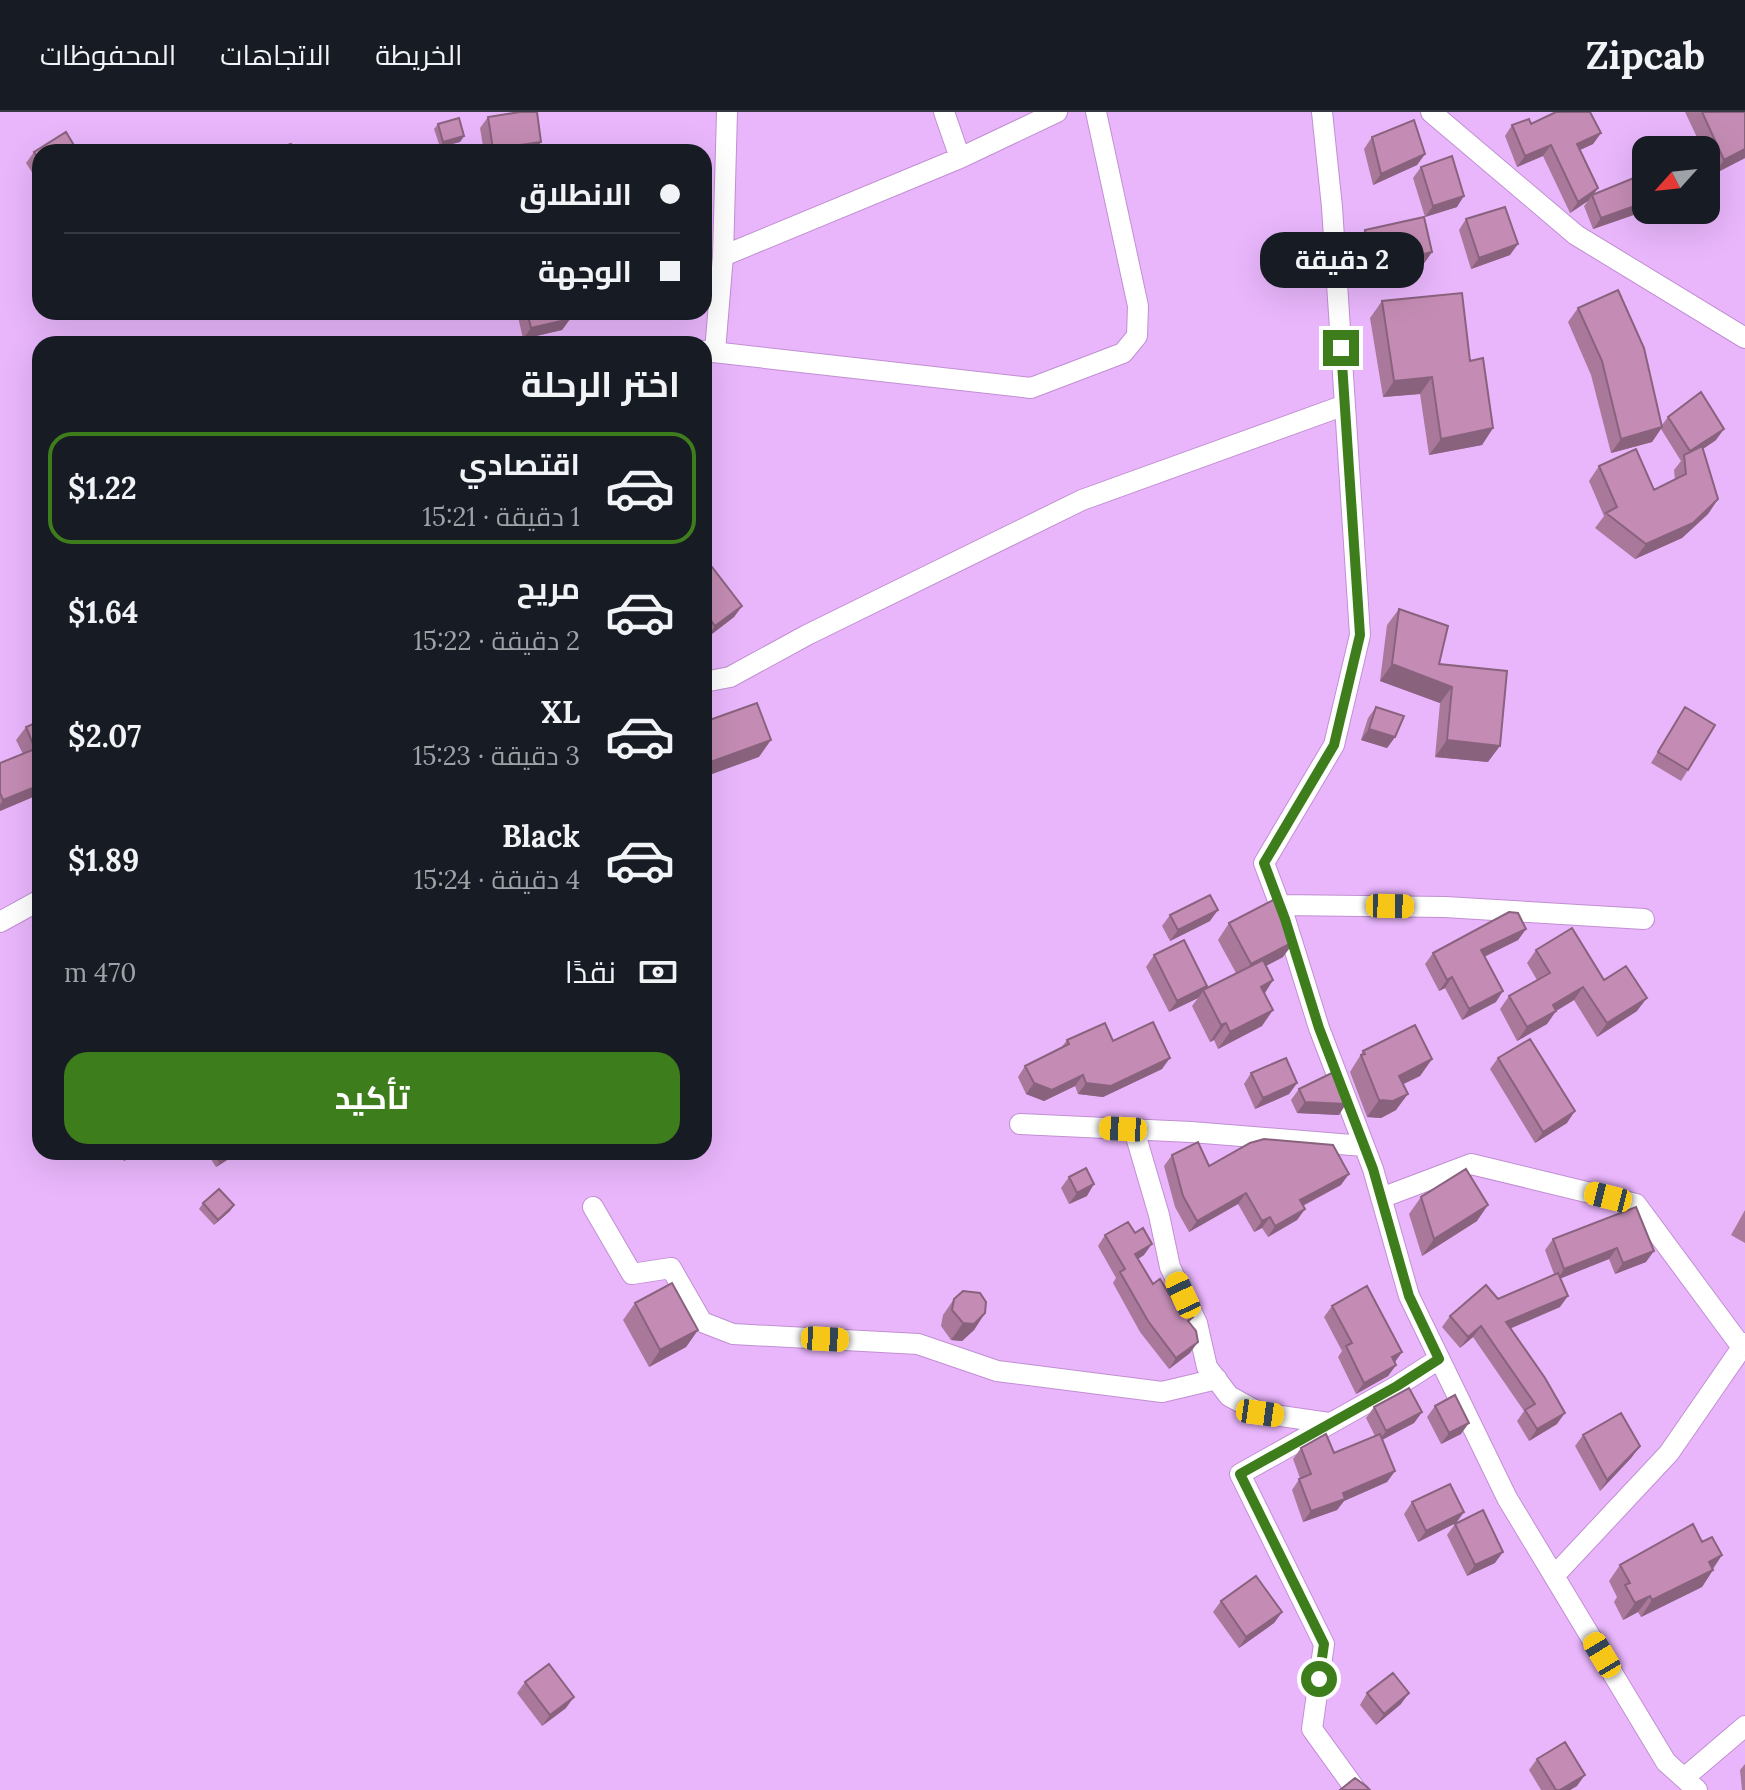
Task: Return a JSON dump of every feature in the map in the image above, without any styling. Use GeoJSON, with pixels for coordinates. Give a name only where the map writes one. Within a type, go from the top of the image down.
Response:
{"type":"FeatureCollection","features":[{"type":"Feature","properties":{"kind":"street"},"geometry":{"type":"LineString","coordinates":[[711,336],[723,256],[727,112]]}},
{"type":"Feature","properties":{"kind":"street"},"geometry":{"type":"LineString","coordinates":[[944,112],[960,158]]}},
{"type":"Feature","properties":{"kind":"street"},"geometry":{"type":"LineString","coordinates":[[723,256],[960,158],[1057,112]]}},
{"type":"Feature","properties":{"kind":"street"},"geometry":{"type":"LineString","coordinates":[[712,351],[1031,388],[1123,353],[1137,336],[1138,306],[1096,112]]}},
{"type":"Feature","properties":{"kind":"street"},"geometry":{"type":"LineString","coordinates":[[1322,112],[1333,222],[1360,635],[1334,745],[1264,863],[1319,1028],[1364,1146],[1409,1296],[1507,1498],[1666,1762],[1690,1784],[1745,1726]]}},
{"type":"Feature","properties":{"kind":"street"},"geometry":{"type":"LineString","coordinates":[[1431,112],[1576,235],[1745,338]]}},
{"type":"Feature","properties":{"kind":"street"},"geometry":{"type":"LineString","coordinates":[[712,680],[730,677],[807,635],[1082,500],[1345,405]]}},
{"type":"Feature","properties":{"kind":"street"},"geometry":{"type":"LineString","coordinates":[[0,922],[32,904]]}},
{"type":"Feature","properties":{"kind":"street"},"geometry":{"type":"LineString","coordinates":[[1280,905],[1445,907],[1644,919]]}},
{"type":"Feature","properties":{"kind":"street"},"geometry":{"type":"LineString","coordinates":[[1020,1124],[1364,1146]]}},
{"type":"Feature","properties":{"kind":"street"},"geometry":{"type":"LineString","coordinates":[[1134,1130],[1159,1215],[1170,1267],[1197,1323],[1207,1367],[1229,1396],[1260,1413],[1329,1423]]}},
{"type":"Feature","properties":{"kind":"street"},"geometry":{"type":"LineString","coordinates":[[1381,1198],[1471,1164],[1636,1204],[1743,1345],[1669,1453],[1554,1576]]}},
{"type":"Feature","properties":{"kind":"street"},"geometry":{"type":"LineString","coordinates":[[593,1207],[632,1274],[671,1268],[702,1322],[733,1334],[918,1344],[997,1371],[1162,1392],[1217,1379]]}},
{"type":"Feature","properties":{"kind":"street"},"geometry":{"type":"LineString","coordinates":[[1356,1790],[1312,1729],[1324,1644],[1240,1474],[1439,1359]]}},
{"type":"Feature","properties":{"kind":"building"},"geometry":{"type":"Polygon","coordinates":[[[537,112],[541,142],[492,144],[488,117],[537,112]]]}},
{"type":"Feature","properties":{"kind":"building"},"geometry":{"type":"Polygon","coordinates":[[[1556,112],[1590,112],[1601,133],[1577,144],[1598,188],[1578,202],[1551,145],[1525,156],[1512,125],[1529,119],[1531,124],[1556,112]]]}},
{"type":"Feature","properties":{"kind":"building"},"geometry":{"type":"Polygon","coordinates":[[[1702,112],[1745,112],[1745,149],[1724,160],[1720,151],[1720,136],[1713,136],[1702,112]]]}},
{"type":"Feature","properties":{"kind":"building"},"geometry":{"type":"Polygon","coordinates":[[[459,118],[464,136],[443,142],[438,124],[459,118]]]}},
{"type":"Feature","properties":{"kind":"building"},"geometry":{"type":"Polygon","coordinates":[[[1414,120],[1425,154],[1381,174],[1372,137],[1414,120]]]}},
{"type":"Feature","properties":{"kind":"building"},"geometry":{"type":"Polygon","coordinates":[[[66,132],[73,144],[47,144],[66,132]]]}},
{"type":"Feature","properties":{"kind":"building"},"geometry":{"type":"Polygon","coordinates":[[[1452,156],[1464,196],[1433,206],[1421,167],[1452,156]]]}},
{"type":"Feature","properties":{"kind":"building"},"geometry":{"type":"Polygon","coordinates":[[[1632,179],[1632,207],[1601,218],[1592,195],[1632,179]]]}},
{"type":"Feature","properties":{"kind":"building"},"geometry":{"type":"Polygon","coordinates":[[[1505,207],[1518,244],[1479,258],[1466,219],[1505,207]]]}},
{"type":"Feature","properties":{"kind":"building"},"geometry":{"type":"Polygon","coordinates":[[[1424,217],[1432,252],[1372,267],[1365,230],[1424,217]]]}},
{"type":"Feature","properties":{"kind":"building"},"geometry":{"type":"Polygon","coordinates":[[[1618,290],[1644,348],[1662,427],[1621,439],[1602,361],[1578,308],[1618,290]]]}},
{"type":"Feature","properties":{"kind":"building"},"geometry":{"type":"Polygon","coordinates":[[[1462,293],[1470,361],[1483,358],[1493,428],[1441,439],[1432,377],[1394,381],[1382,301],[1462,293]]]}},
{"type":"Feature","properties":{"kind":"building"},"geometry":{"type":"Polygon","coordinates":[[[529,320],[566,320],[531,328],[529,320]]]}},
{"type":"Feature","properties":{"kind":"building"},"geometry":{"type":"Polygon","coordinates":[[[1701,392],[1724,429],[1690,451],[1668,417],[1701,392]]]}},
{"type":"Feature","properties":{"kind":"building"},"geometry":{"type":"Polygon","coordinates":[[[1702,446],[1718,499],[1693,523],[1646,544],[1606,513],[1617,507],[1599,466],[1636,449],[1654,490],[1686,474],[1684,455],[1702,446]]]}},
{"type":"Feature","properties":{"kind":"building"},"geometry":{"type":"Polygon","coordinates":[[[712,567],[742,606],[715,626],[712,622],[712,567]]]}},
{"type":"Feature","properties":{"kind":"building"},"geometry":{"type":"Polygon","coordinates":[[[1399,609],[1448,626],[1439,664],[1507,671],[1500,746],[1447,740],[1452,687],[1392,664],[1399,609]]]}},
{"type":"Feature","properties":{"kind":"building"},"geometry":{"type":"Polygon","coordinates":[[[757,703],[771,740],[712,761],[712,719],[757,703]]]}},
{"type":"Feature","properties":{"kind":"building"},"geometry":{"type":"Polygon","coordinates":[[[1376,707],[1404,716],[1395,737],[1369,729],[1376,707]]]}},
{"type":"Feature","properties":{"kind":"building"},"geometry":{"type":"Polygon","coordinates":[[[1685,707],[1715,725],[1688,770],[1658,752],[1685,707]]]}},
{"type":"Feature","properties":{"kind":"building"},"geometry":{"type":"Polygon","coordinates":[[[32,724],[32,742],[26,727],[32,724]]]}},
{"type":"Feature","properties":{"kind":"building"},"geometry":{"type":"Polygon","coordinates":[[[32,750],[32,788],[3,800],[0,793],[0,763],[32,750]]]}},
{"type":"Feature","properties":{"kind":"building"},"geometry":{"type":"Polygon","coordinates":[[[1210,895],[1218,910],[1178,930],[1170,915],[1210,895]]]}},
{"type":"Feature","properties":{"kind":"building"},"geometry":{"type":"Polygon","coordinates":[[[1277,898],[1295,941],[1251,964],[1229,923],[1277,898]]]}},
{"type":"Feature","properties":{"kind":"building"},"geometry":{"type":"Polygon","coordinates":[[[1509,912],[1518,913],[1526,929],[1481,950],[1503,991],[1469,1009],[1452,977],[1447,980],[1433,953],[1509,912]]]}},
{"type":"Feature","properties":{"kind":"building"},"geometry":{"type":"Polygon","coordinates":[[[1572,928],[1604,980],[1626,966],[1647,998],[1607,1023],[1583,987],[1553,1005],[1556,1011],[1527,1027],[1509,996],[1550,973],[1536,950],[1572,928]]]}},
{"type":"Feature","properties":{"kind":"building"},"geometry":{"type":"Polygon","coordinates":[[[1184,940],[1207,986],[1177,1001],[1154,955],[1184,940]]]}},
{"type":"Feature","properties":{"kind":"building"},"geometry":{"type":"Polygon","coordinates":[[[1263,960],[1273,980],[1261,987],[1273,1010],[1230,1032],[1226,1023],[1221,1025],[1203,990],[1263,960]]]}},
{"type":"Feature","properties":{"kind":"building"},"geometry":{"type":"Polygon","coordinates":[[[1153,1022],[1170,1058],[1111,1086],[1086,1083],[1083,1075],[1052,1090],[1034,1083],[1025,1066],[1069,1044],[1067,1040],[1105,1023],[1113,1041],[1153,1022]]]}},
{"type":"Feature","properties":{"kind":"building"},"geometry":{"type":"Polygon","coordinates":[[[1415,1025],[1432,1059],[1399,1076],[1408,1094],[1393,1101],[1379,1100],[1361,1055],[1365,1054],[1363,1051],[1415,1025]]]}},
{"type":"Feature","properties":{"kind":"building"},"geometry":{"type":"Polygon","coordinates":[[[1530,1039],[1575,1111],[1543,1132],[1498,1058],[1530,1039]]]}},
{"type":"Feature","properties":{"kind":"building"},"geometry":{"type":"Polygon","coordinates":[[[1286,1058],[1297,1083],[1263,1098],[1251,1073],[1286,1058]]]}},
{"type":"Feature","properties":{"kind":"building"},"geometry":{"type":"Polygon","coordinates":[[[1334,1072],[1346,1104],[1305,1102],[1299,1089],[1334,1072]]]}},
{"type":"Feature","properties":{"kind":"building"},"geometry":{"type":"Polygon","coordinates":[[[1264,1139],[1333,1145],[1349,1174],[1300,1200],[1305,1209],[1275,1226],[1270,1217],[1262,1221],[1246,1193],[1197,1221],[1183,1196],[1172,1155],[1198,1142],[1209,1166],[1250,1143],[1264,1139]]]}},
{"type":"Feature","properties":{"kind":"building"},"geometry":{"type":"Polygon","coordinates":[[[1086,1168],[1094,1184],[1077,1193],[1069,1177],[1086,1168]]]}},
{"type":"Feature","properties":{"kind":"building"},"geometry":{"type":"Polygon","coordinates":[[[1466,1169],[1488,1205],[1434,1239],[1421,1197],[1466,1169]]]}},
{"type":"Feature","properties":{"kind":"building"},"geometry":{"type":"Polygon","coordinates":[[[219,1189],[234,1205],[218,1220],[203,1203],[219,1189]]]}},
{"type":"Feature","properties":{"kind":"building"},"geometry":{"type":"Polygon","coordinates":[[[1636,1207],[1654,1251],[1623,1263],[1617,1248],[1564,1269],[1553,1239],[1636,1207]]]}},
{"type":"Feature","properties":{"kind":"building"},"geometry":{"type":"Polygon","coordinates":[[[1128,1222],[1135,1233],[1143,1228],[1152,1244],[1135,1254],[1153,1284],[1160,1279],[1174,1302],[1182,1295],[1193,1317],[1188,1321],[1196,1331],[1198,1342],[1176,1358],[1148,1321],[1120,1272],[1125,1269],[1105,1235],[1128,1222]]]}},
{"type":"Feature","properties":{"kind":"building"},"geometry":{"type":"Polygon","coordinates":[[[1558,1273],[1568,1296],[1506,1322],[1565,1413],[1537,1429],[1525,1410],[1535,1404],[1481,1326],[1468,1337],[1450,1316],[1486,1285],[1498,1299],[1558,1273]]]}},
{"type":"Feature","properties":{"kind":"building"},"geometry":{"type":"Polygon","coordinates":[[[672,1283],[698,1330],[660,1350],[635,1303],[672,1283]]]}},
{"type":"Feature","properties":{"kind":"building"},"geometry":{"type":"Polygon","coordinates":[[[1367,1286],[1402,1352],[1392,1357],[1396,1365],[1364,1383],[1346,1346],[1352,1343],[1332,1306],[1367,1286]]]}},
{"type":"Feature","properties":{"kind":"building"},"geometry":{"type":"Polygon","coordinates":[[[963,1291],[980,1293],[986,1302],[985,1313],[974,1324],[963,1323],[952,1310],[954,1299],[963,1291]]]}},
{"type":"Feature","properties":{"kind":"building"},"geometry":{"type":"Polygon","coordinates":[[[1409,1388],[1422,1412],[1386,1431],[1374,1407],[1409,1388]]]}},
{"type":"Feature","properties":{"kind":"building"},"geometry":{"type":"Polygon","coordinates":[[[1455,1395],[1469,1423],[1449,1433],[1435,1406],[1455,1395]]]}},
{"type":"Feature","properties":{"kind":"building"},"geometry":{"type":"Polygon","coordinates":[[[1621,1413],[1640,1446],[1607,1480],[1583,1435],[1621,1413]]]}},
{"type":"Feature","properties":{"kind":"building"},"geometry":{"type":"Polygon","coordinates":[[[1326,1434],[1334,1453],[1380,1434],[1395,1471],[1343,1493],[1345,1499],[1311,1511],[1299,1479],[1311,1474],[1301,1448],[1326,1434]]]}},
{"type":"Feature","properties":{"kind":"building"},"geometry":{"type":"Polygon","coordinates":[[[1450,1484],[1464,1512],[1426,1531],[1412,1502],[1450,1484]]]}},
{"type":"Feature","properties":{"kind":"building"},"geometry":{"type":"Polygon","coordinates":[[[1483,1510],[1503,1552],[1475,1565],[1455,1524],[1483,1510]]]}},
{"type":"Feature","properties":{"kind":"building"},"geometry":{"type":"Polygon","coordinates":[[[1693,1524],[1702,1542],[1712,1537],[1722,1555],[1709,1562],[1713,1570],[1652,1600],[1650,1596],[1635,1603],[1625,1585],[1630,1583],[1620,1565],[1693,1524]]]}},
{"type":"Feature","properties":{"kind":"building"},"geometry":{"type":"Polygon","coordinates":[[[1256,1576],[1282,1612],[1246,1637],[1221,1601],[1256,1576]]]}},
{"type":"Feature","properties":{"kind":"building"},"geometry":{"type":"Polygon","coordinates":[[[549,1664],[574,1697],[550,1715],[525,1682],[549,1664]]]}},
{"type":"Feature","properties":{"kind":"building"},"geometry":{"type":"Polygon","coordinates":[[[1393,1673],[1409,1693],[1384,1714],[1367,1693],[1393,1673]]]}},
{"type":"Feature","properties":{"kind":"building"},"geometry":{"type":"Polygon","coordinates":[[[1565,1742],[1585,1775],[1556,1790],[1537,1759],[1565,1742]]]}},
{"type":"Feature","properties":{"kind":"building"},"geometry":{"type":"Polygon","coordinates":[[[1355,1778],[1370,1790],[1340,1790],[1355,1778]]]}},
{"type":"Feature","properties":{"kind":"route"},"geometry":{"type":"LineString","coordinates":[[1319,1679],[1324,1644],[1240,1474],[1439,1359],[1409,1296],[1373,1169],[1319,1028],[1264,863],[1334,745],[1360,635],[1341,348]]}}]}
